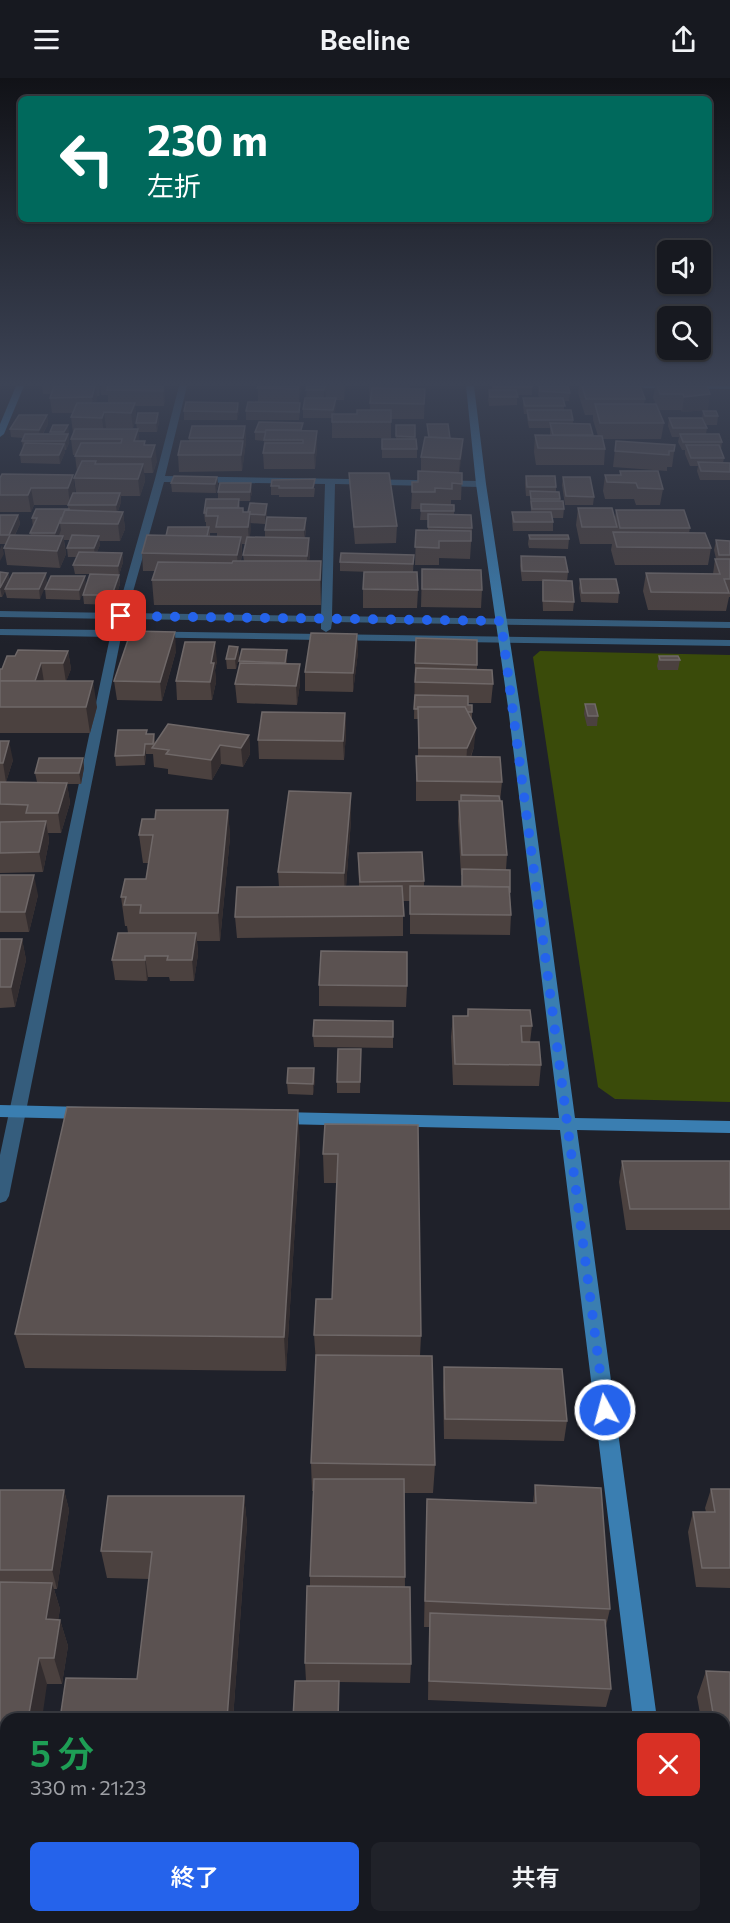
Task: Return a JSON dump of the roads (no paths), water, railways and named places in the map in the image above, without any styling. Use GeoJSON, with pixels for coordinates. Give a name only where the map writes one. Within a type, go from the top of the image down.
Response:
{"type":"FeatureCollection","features":[{"type":"Feature","properties":{"kind":"street"},"geometry":{"type":"LineString","coordinates":[[0,1196],[8,1111],[116,633],[162,472]]}},
{"type":"Feature","properties":{"kind":"street"},"geometry":{"type":"LineString","coordinates":[[480,472],[504,639],[644,1713]]}},
{"type":"Feature","properties":{"kind":"street"},"geometry":{"type":"LineString","coordinates":[[160,479],[481,484]]}},
{"type":"Feature","properties":{"kind":"street"},"geometry":{"type":"LineString","coordinates":[[326,637],[330,482]]}},
{"type":"Feature","properties":{"kind":"street"},"geometry":{"type":"LineString","coordinates":[[0,614],[730,625]]}},
{"type":"Feature","properties":{"kind":"street"},"geometry":{"type":"LineString","coordinates":[[0,632],[730,643]]}},
{"type":"Feature","properties":{"kind":"street"},"geometry":{"type":"LineString","coordinates":[[8,1111],[98,1113]]}},
{"type":"Feature","properties":{"kind":"street"},"geometry":{"type":"LineString","coordinates":[[262,1117],[730,1127]]}}]}
